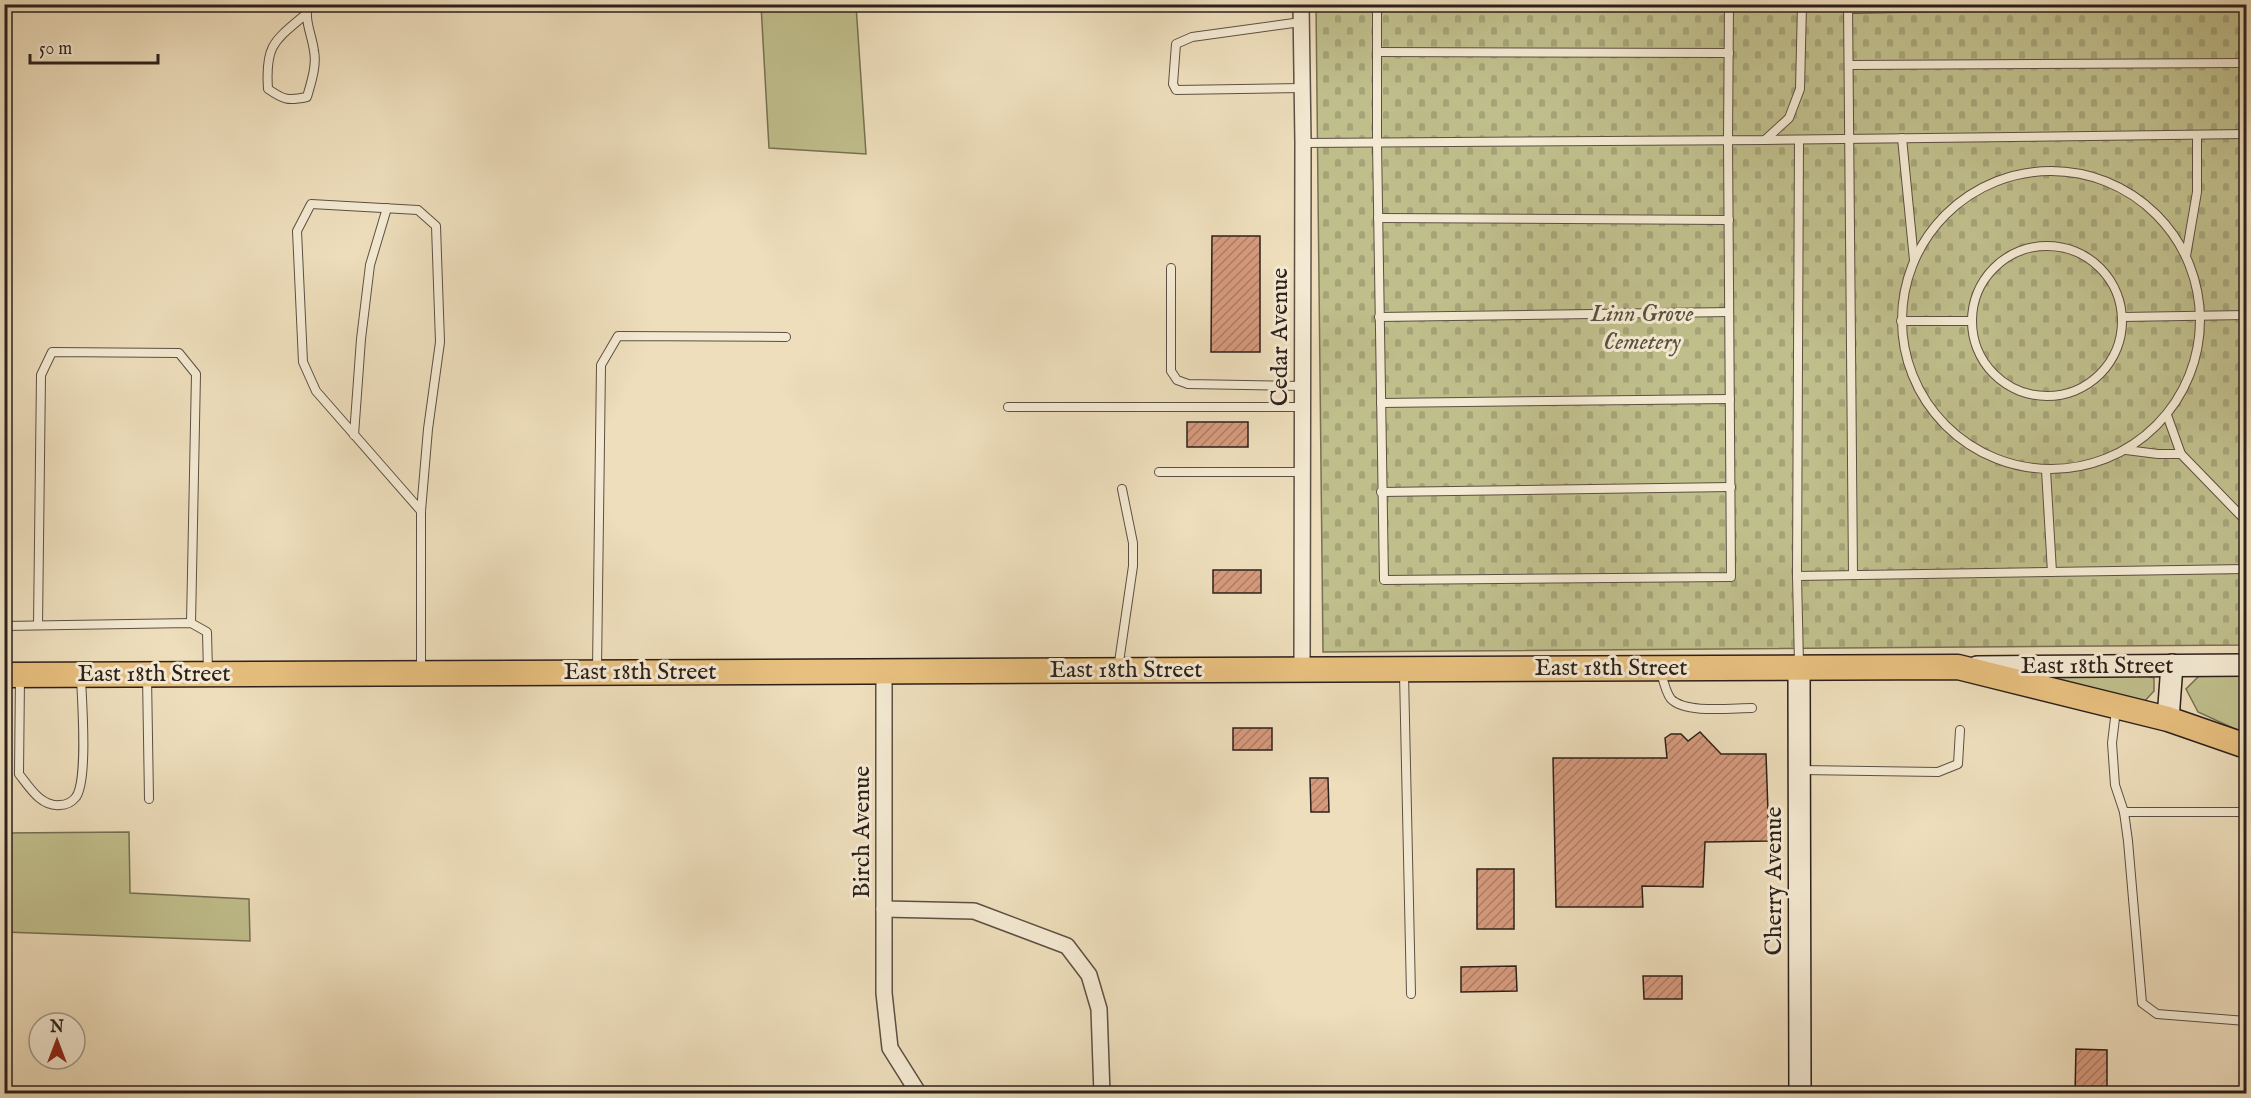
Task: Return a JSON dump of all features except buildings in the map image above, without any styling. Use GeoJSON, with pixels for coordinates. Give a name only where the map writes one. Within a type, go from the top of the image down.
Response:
{"type":"FeatureCollection","features":[{"type":"Feature","properties":{"kind":"main road","name":"East 18th Street"},"geometry":{"type":"LineString","coordinates":[[12,675],[1958,667]]}},
{"type":"Feature","properties":{"kind":"main road"},"geometry":{"type":"LineString","coordinates":[[1958,667],[2168,719],[2247,746]]}},
{"type":"Feature","properties":{"kind":"street","name":"Cedar Avenue"},"geometry":{"type":"LineString","coordinates":[[1301,4],[1302,670]]}},
{"type":"Feature","properties":{"kind":"street","name":"East 18th Street"},"geometry":{"type":"LineString","coordinates":[[1958,667],[2247,664]]}},
{"type":"Feature","properties":{"kind":"street"},"geometry":{"type":"LineString","coordinates":[[2168,719],[2172,665]]}},
{"type":"Feature","properties":{"kind":"street","name":"Cherry Avenue"},"geometry":{"type":"LineString","coordinates":[[1799,667],[1800,1094]]}},
{"type":"Feature","properties":{"kind":"street","name":"Birch Avenue"},"geometry":{"type":"LineString","coordinates":[[884,671],[884,993],[890,1048],[919,1094]]}},
{"type":"Feature","properties":{"kind":"street"},"geometry":{"type":"LineString","coordinates":[[884,909],[974,911],[1067,945],[1089,975],[1099,1009],[1102,1094]]}},
{"type":"Feature","properties":{"kind":"lane"},"geometry":{"type":"LineString","coordinates":[[306,14],[282,34],[270,50],[267,71],[268,89],[281,98],[294,100],[307,97],[312,81],[315,53],[306,14],[308,4]]}},
{"type":"Feature","properties":{"kind":"lane"},"geometry":{"type":"LineString","coordinates":[[1377,4],[1383,580],[1731,577],[1729,4]]}},
{"type":"Feature","properties":{"kind":"lane"},"geometry":{"type":"LineString","coordinates":[[1765,140],[1789,118],[1800,89],[1802,4]]}},
{"type":"Feature","properties":{"kind":"lane"},"geometry":{"type":"LineString","coordinates":[[1853,575],[1848,7],[2120,4]]}},
{"type":"Feature","properties":{"kind":"lane"},"geometry":{"type":"LineString","coordinates":[[1301,22],[1192,37],[1176,45],[1173,84],[1176,90],[1302,88]]}},
{"type":"Feature","properties":{"kind":"lane"},"geometry":{"type":"LineString","coordinates":[[1377,52],[1729,53]]}},
{"type":"Feature","properties":{"kind":"lane"},"geometry":{"type":"LineString","coordinates":[[1849,65],[2247,63]]}},
{"type":"Feature","properties":{"kind":"lane"},"geometry":{"type":"LineString","coordinates":[[1303,143],[2247,134]]}},
{"type":"Feature","properties":{"kind":"lane"},"geometry":{"type":"LineString","coordinates":[[2186,256],[2197,192],[2197,135]]}},
{"type":"Feature","properties":{"kind":"lane"},"geometry":{"type":"LineString","coordinates":[[1902,138],[1914,260]]}},
{"type":"Feature","properties":{"kind":"lane"},"geometry":{"type":"LineString","coordinates":[[1799,140],[1797,576],[1799,667]]}},
{"type":"Feature","properties":{"kind":"lane"},"geometry":{"type":"LineString","coordinates":[[2033,172],[2064,172],[2095,178],[2123,190],[2149,207],[2163,222],[2186,256],[2199,295],[2201,315],[2198,351],[2186,384],[2167,415],[2148,434],[2126,450],[2087,465],[2046,470],[2008,464],[1973,448],[1943,424],[1920,394],[1906,359],[1901,321],[1904,289],[1914,260],[1930,233],[1950,210],[1975,192],[2003,179],[2033,172]]}},
{"type":"Feature","properties":{"kind":"lane"},"geometry":{"type":"LineString","coordinates":[[421,511],[316,391],[303,362],[297,231],[311,204],[418,210],[436,226],[440,342],[428,429],[421,511],[421,673]]}},
{"type":"Feature","properties":{"kind":"lane"},"geometry":{"type":"LineString","coordinates":[[354,435],[360,339],[370,265],[387,208]]}},
{"type":"Feature","properties":{"kind":"lane"},"geometry":{"type":"LineString","coordinates":[[1378,218],[1729,220]]}},
{"type":"Feature","properties":{"kind":"lane"},"geometry":{"type":"LineString","coordinates":[[2045,247],[2064,249],[2082,255],[2098,266],[2110,281],[2118,298],[2122,318],[2120,339],[2112,359],[2098,376],[2080,388],[2060,395],[2038,396],[2017,390],[1998,379],[1984,362],[1975,343],[1972,321],[1974,302],[1981,285],[1993,269],[2008,257],[2026,250],[2045,247]]}},
{"type":"Feature","properties":{"kind":"lane"},"geometry":{"type":"LineString","coordinates":[[1171,268],[1171,371],[1177,380],[1188,384],[1303,386]]}},
{"type":"Feature","properties":{"kind":"lane"},"geometry":{"type":"LineString","coordinates":[[1379,317],[1729,312]]}},
{"type":"Feature","properties":{"kind":"lane"},"geometry":{"type":"LineString","coordinates":[[2122,318],[2247,315]]}},
{"type":"Feature","properties":{"kind":"lane"},"geometry":{"type":"LineString","coordinates":[[1901,321],[1972,321]]}},
{"type":"Feature","properties":{"kind":"lane"},"geometry":{"type":"LineString","coordinates":[[597,672],[601,365],[618,336],[786,337]]}},
{"type":"Feature","properties":{"kind":"lane"},"geometry":{"type":"LineString","coordinates":[[38,625],[41,375],[52,352],[179,353],[196,374],[191,623]]}},
{"type":"Feature","properties":{"kind":"lane"},"geometry":{"type":"LineString","coordinates":[[1381,404],[1730,399]]}},
{"type":"Feature","properties":{"kind":"lane"},"geometry":{"type":"LineString","coordinates":[[1008,407],[1303,407]]}},
{"type":"Feature","properties":{"kind":"lane"},"geometry":{"type":"LineString","coordinates":[[2167,415],[2181,454],[2247,521]]}},
{"type":"Feature","properties":{"kind":"lane"},"geometry":{"type":"LineString","coordinates":[[2126,450],[2181,454]]}},
{"type":"Feature","properties":{"kind":"lane"},"geometry":{"type":"LineString","coordinates":[[2046,470],[2052,572]]}},
{"type":"Feature","properties":{"kind":"lane"},"geometry":{"type":"LineString","coordinates":[[1160,472],[1301,472]]}},
{"type":"Feature","properties":{"kind":"lane"},"geometry":{"type":"LineString","coordinates":[[1381,492],[1731,487]]}},
{"type":"Feature","properties":{"kind":"lane"},"geometry":{"type":"LineString","coordinates":[[1118,670],[1133,566],[1133,543],[1122,489]]}},
{"type":"Feature","properties":{"kind":"lane"},"geometry":{"type":"LineString","coordinates":[[1797,576],[2247,569]]}},
{"type":"Feature","properties":{"kind":"lane"},"geometry":{"type":"LineString","coordinates":[[4,626],[191,623],[207,632],[208,674]]}},
{"type":"Feature","properties":{"kind":"lane"},"geometry":{"type":"LineString","coordinates":[[1659,668],[1669,698],[1679,705],[1698,708],[1752,708]]}},
{"type":"Feature","properties":{"kind":"lane"},"geometry":{"type":"LineString","coordinates":[[1404,669],[1411,994]]}},
{"type":"Feature","properties":{"kind":"lane"},"geometry":{"type":"LineString","coordinates":[[12,675],[19,774],[44,802],[55,806],[67,805],[72,801],[81,783],[83,751],[81,675]]}},
{"type":"Feature","properties":{"kind":"lane"},"geometry":{"type":"LineString","coordinates":[[147,675],[149,799]]}},
{"type":"Feature","properties":{"kind":"lane"},"geometry":{"type":"LineString","coordinates":[[2116,705],[2112,743],[2115,785],[2124,812],[2142,1003],[2157,1014],[2247,1021]]}},
{"type":"Feature","properties":{"kind":"lane"},"geometry":{"type":"LineString","coordinates":[[1799,770],[1938,772],[1958,764],[1960,730]]}},
{"type":"Feature","properties":{"kind":"lane"},"geometry":{"type":"LineString","coordinates":[[2124,812],[2247,812]]}},
{"type":"Feature","properties":{"kind":"green space"},"geometry":{"type":"Polygon","coordinates":[[[761,5],[856,5],[866,154],[769,148],[761,5]]]}},
{"type":"Feature","properties":{"kind":"green space","name":"Linn Grove Cemetery"},"geometry":{"type":"Polygon","coordinates":[[[1316,5],[2246,5],[2246,645],[1323,652],[1316,5]]]}},
{"type":"Feature","properties":{"kind":"green space"},"geometry":{"type":"Polygon","coordinates":[[[2141,674],[2154,678],[2154,691],[2143,703],[2031,675],[2141,674]]]}},
{"type":"Feature","properties":{"kind":"green space"},"geometry":{"type":"Polygon","coordinates":[[[2201,674],[2246,676],[2246,734],[2198,712],[2186,689],[2201,674]]]}},
{"type":"Feature","properties":{"kind":"green space"},"geometry":{"type":"Polygon","coordinates":[[[129,832],[130,893],[249,899],[250,941],[5,932],[5,833],[129,832]]]}}]}
